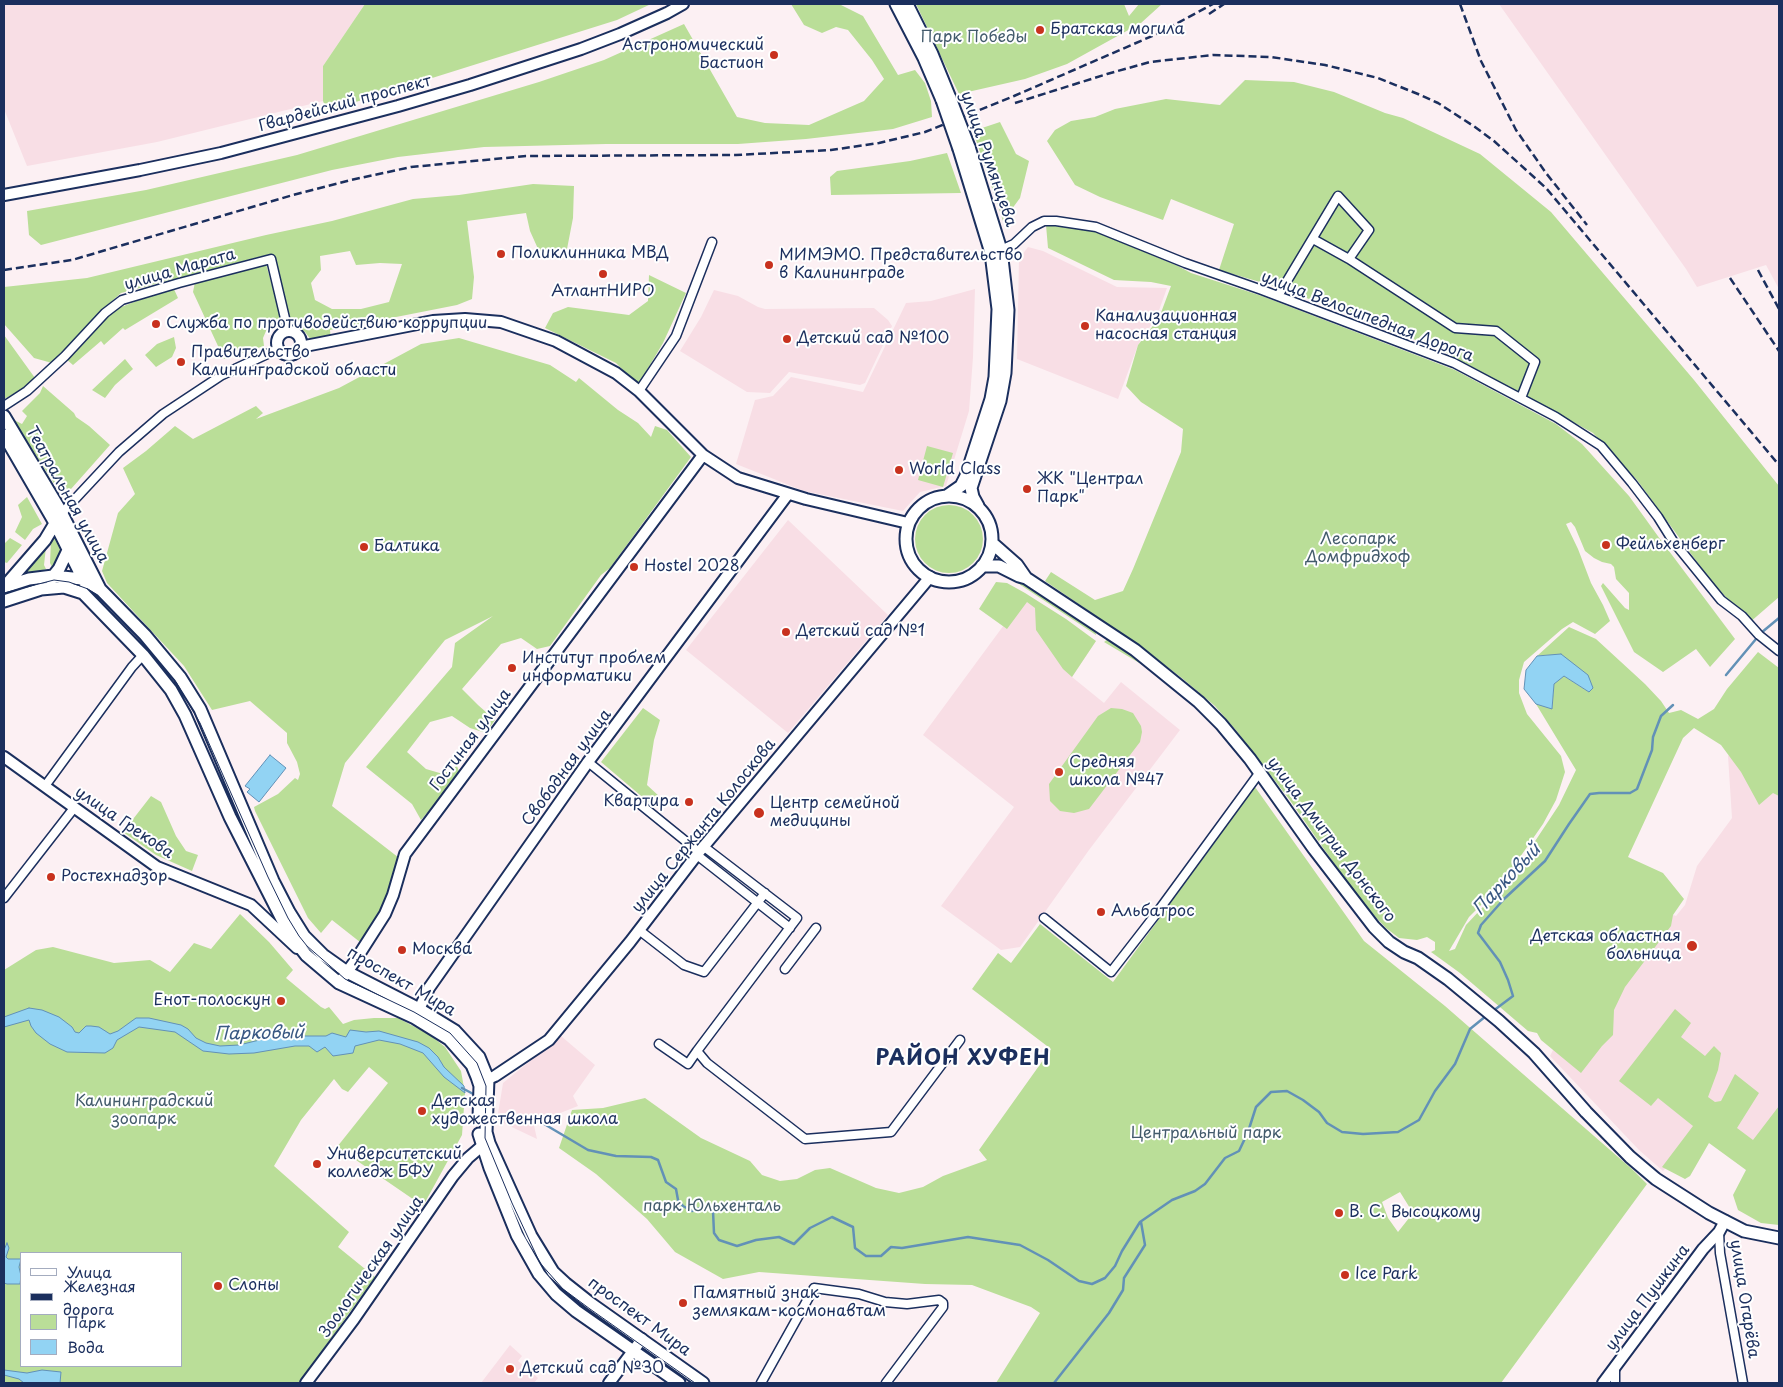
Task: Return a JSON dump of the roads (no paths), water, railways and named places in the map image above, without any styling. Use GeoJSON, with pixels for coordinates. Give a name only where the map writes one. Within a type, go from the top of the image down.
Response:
{"type":"FeatureCollection","features":[{"type":"Feature","properties":{"kind":"main road","name":"Гвардейский проспект"},"geometry":{"type":"LineString","coordinates":[[4,195],[221,153],[398,106],[470,85],[596,43],[667,13],[683,4]]}},
{"type":"Feature","properties":{"kind":"main road","name":"улица Румянцева"},"geometry":{"type":"LineString","coordinates":[[896,4],[946,99]]}},
{"type":"Feature","properties":{"kind":"main road","name":"улица Румянцева"},"geometry":{"type":"LineString","coordinates":[[907,4],[932,54],[946,99],[1001,250],[1008,310],[1005,373],[1000,401],[971,488],[978,506]]}},
{"type":"Feature","properties":{"kind":"main road","name":"улица Румянцева"},"geometry":{"type":"LineString","coordinates":[[948,495],[961,486],[966,476],[991,399],[996,377],[998,318],[991,253],[964,148]]}},
{"type":"Feature","properties":{"kind":"main road"},"geometry":{"type":"LineString","coordinates":[[300,347],[433,321],[465,319],[501,322],[556,341],[616,373],[639,391],[703,455],[738,478],[788,494],[908,523]]}},
{"type":"Feature","properties":{"kind":"main road"},"geometry":{"type":"LineString","coordinates":[[288,331],[299,336],[301,340],[300,347],[296,353],[291,355],[282,354],[278,349],[276,341],[281,333],[288,331]]}},
{"type":"Feature","properties":{"kind":"main road","name":"Театральная улица"},"geometry":{"type":"LineString","coordinates":[[4,416],[62,513],[101,590]]}},
{"type":"Feature","properties":{"kind":"main road","name":"Театральная улица"},"geometry":{"type":"LineString","coordinates":[[4,435],[55,524],[87,587],[90,599]]}},
{"type":"Feature","properties":{"kind":"main road","name":"Гостиная улица"},"geometry":{"type":"LineString","coordinates":[[339,983],[385,914],[405,854],[703,455]]}},
{"type":"Feature","properties":{"kind":"main road","name":"Свободная улица"},"geometry":{"type":"LineString","coordinates":[[417,1013],[429,988],[588,762],[788,494]]}},
{"type":"Feature","properties":{"kind":"main road"},"geometry":{"type":"LineString","coordinates":[[948,495],[963,498],[978,506],[986,517],[991,530],[992,544],[989,555],[982,566],[972,575],[959,581],[944,581],[930,577],[917,568],[909,554],[906,539],[908,523],[917,509],[930,499],[948,495]]}},
{"type":"Feature","properties":{"kind":"main road"},"geometry":{"type":"LineString","coordinates":[[4,587],[45,540],[62,513]]}},
{"type":"Feature","properties":{"kind":"main road"},"geometry":{"type":"LineString","coordinates":[[41,589],[54,576],[73,536]]}},
{"type":"Feature","properties":{"kind":"main road","name":"улица Дмитрия Донского"},"geometry":{"type":"LineString","coordinates":[[992,544],[1017,565],[1026,578]]}},
{"type":"Feature","properties":{"kind":"main road","name":"улица Дмитрия Донского"},"geometry":{"type":"LineString","coordinates":[[982,566],[999,566],[1026,578],[1135,650],[1187,692],[1221,724],[1260,772],[1314,849],[1374,927],[1389,942],[1433,968],[1499,1021],[1534,1053],[1586,1112],[1630,1157],[1656,1179],[1709,1213],[1744,1231],[1779,1238]]}},
{"type":"Feature","properties":{"kind":"main road","name":"проспект Мира"},"geometry":{"type":"LineString","coordinates":[[4,587],[29,579],[54,576],[82,579],[101,590],[144,635],[180,677],[200,709],[270,873],[289,912],[304,936],[322,955],[417,1013],[449,1039],[472,1065],[485,1084],[482,1146],[517,1235],[539,1274],[556,1294],[576,1311],[679,1383]]}},
{"type":"Feature","properties":{"kind":"main road","name":"улица Сержанта Колоскова"},"geometry":{"type":"LineString","coordinates":[[485,1084],[548,1040],[639,930],[700,851],[930,577]]}},
{"type":"Feature","properties":{"kind":"main road","name":"проспект Мира"},"geometry":{"type":"LineString","coordinates":[[4,601],[41,589],[64,587],[83,593],[90,599],[143,655],[171,690],[185,715],[230,817],[288,931],[306,955],[339,983],[417,1013]]}},
{"type":"Feature","properties":{"kind":"main road","name":"улица Грекова"},"geometry":{"type":"LineString","coordinates":[[4,757],[157,867],[251,905],[278,932],[306,955]]}},
{"type":"Feature","properties":{"kind":"main road","name":"проспект Мира"},"geometry":{"type":"LineString","coordinates":[[483,1132],[532,1236],[553,1272],[590,1302],[703,1383]]}},
{"type":"Feature","properties":{"kind":"main road","name":"Зоологическая улица"},"geometry":{"type":"LineString","coordinates":[[306,1383],[354,1319],[453,1176],[468,1158],[482,1146]]}},
{"type":"Feature","properties":{"kind":"main road","name":"улица Огарёва"},"geometry":{"type":"LineString","coordinates":[[1718,1232],[1725,1221]]}},
{"type":"Feature","properties":{"kind":"main road","name":"улица Пушкина"},"geometry":{"type":"LineString","coordinates":[[1603,1383],[1703,1249],[1718,1232]]}},
{"type":"Feature","properties":{"kind":"main road"},"geometry":{"type":"LineString","coordinates":[[610,1383],[642,1339]]}},
{"type":"Feature","properties":{"kind":"street"},"geometry":{"type":"LineString","coordinates":[[1278,296],[1338,196],[1369,230],[1350,259]]}},
{"type":"Feature","properties":{"kind":"street","name":"улица Велосипедная Дорога"},"geometry":{"type":"LineString","coordinates":[[1001,250],[1014,244],[1032,227],[1044,222],[1056,221],[1096,227],[1184,263],[1454,362],[1556,417],[1601,446],[1632,483],[1658,517],[1673,541],[1721,600],[1742,616],[1759,635],[1779,651]]}},
{"type":"Feature","properties":{"kind":"street"},"geometry":{"type":"LineString","coordinates":[[1313,238],[1350,259],[1454,328],[1496,331],[1535,362],[1521,398]]}},
{"type":"Feature","properties":{"kind":"street"},"geometry":{"type":"LineString","coordinates":[[639,391],[676,336],[712,242]]}},
{"type":"Feature","properties":{"kind":"street","name":"улица Марата"},"geometry":{"type":"LineString","coordinates":[[4,406],[27,391],[105,313],[122,300],[180,283],[271,259],[288,331]]}},
{"type":"Feature","properties":{"kind":"street"},"geometry":{"type":"LineString","coordinates":[[62,513],[119,452],[164,414],[222,374],[278,349]]}},
{"type":"Feature","properties":{"kind":"street"},"geometry":{"type":"LineString","coordinates":[[45,786],[132,667],[143,655]]}},
{"type":"Feature","properties":{"kind":"street"},"geometry":{"type":"LineString","coordinates":[[588,762],[700,851],[757,903],[790,928]]}},
{"type":"Feature","properties":{"kind":"street"},"geometry":{"type":"LineString","coordinates":[[1044,918],[1111,972],[1260,772]]}},
{"type":"Feature","properties":{"kind":"street"},"geometry":{"type":"LineString","coordinates":[[4,898],[74,808]]}},
{"type":"Feature","properties":{"kind":"street"},"geometry":{"type":"LineString","coordinates":[[659,1044],[688,1064],[797,918],[765,893],[700,851]]}},
{"type":"Feature","properties":{"kind":"street"},"geometry":{"type":"LineString","coordinates":[[639,930],[684,965],[704,972],[765,893]]}},
{"type":"Feature","properties":{"kind":"street"},"geometry":{"type":"LineString","coordinates":[[785,969],[816,928]]}},
{"type":"Feature","properties":{"kind":"street"},"geometry":{"type":"LineString","coordinates":[[697,1051],[707,1063],[805,1139],[891,1132],[960,1040]]}},
{"type":"Feature","properties":{"kind":"street","name":"улица Огарёва"},"geometry":{"type":"LineString","coordinates":[[1718,1232],[1722,1268],[1742,1383]]}},
{"type":"Feature","properties":{"kind":"street"},"geometry":{"type":"LineString","coordinates":[[761,1383],[814,1288],[859,1294],[885,1302],[907,1304],[939,1300],[943,1303],[943,1307],[886,1383]]}},
{"type":"Feature","properties":{"kind":"street"},"geometry":{"type":"LineString","coordinates":[[1615,1367],[1615,1383]]}},
{"type":"Feature","properties":{"kind":"water"},"geometry":{"type":"Polygon","coordinates":[[[1561,654],[1588,675],[1593,688],[1589,692],[1564,676],[1554,684],[1552,709],[1536,704],[1524,689],[1526,670],[1537,656],[1561,654]]]}},
{"type":"Feature","properties":{"kind":"water"},"geometry":{"type":"Polygon","coordinates":[[[270,755],[286,768],[259,802],[247,792],[250,789],[245,786],[270,755]]]}},
{"type":"Feature","properties":{"kind":"water"},"geometry":{"type":"Polygon","coordinates":[[[29,1008],[42,1010],[59,1017],[72,1027],[75,1032],[79,1033],[86,1026],[91,1026],[99,1027],[110,1034],[118,1031],[136,1018],[149,1018],[181,1025],[188,1029],[196,1038],[206,1043],[220,1046],[239,1045],[276,1036],[326,1036],[332,1033],[346,1037],[350,1030],[379,1031],[418,1042],[429,1048],[444,1067],[464,1086],[465,1093],[444,1077],[423,1053],[400,1044],[379,1040],[355,1046],[353,1053],[333,1056],[325,1047],[317,1052],[309,1046],[229,1054],[203,1051],[175,1032],[139,1027],[117,1040],[113,1048],[105,1053],[67,1052],[50,1044],[36,1033],[29,1020],[4,1027],[4,1017],[29,1008]]]}},
{"type":"Feature","properties":{"kind":"water"},"geometry":{"type":"Polygon","coordinates":[[[7,1243],[9,1248],[6,1257],[8,1259],[20,1259],[20,1284],[4,1283],[4,1250],[7,1243]]]}},
{"type":"Feature","properties":{"kind":"water"},"geometry":{"type":"Polygon","coordinates":[[[4,1370],[27,1373],[42,1370],[61,1372],[60,1383],[24,1383],[19,1379],[4,1375],[4,1370]]]}},
{"type":"Feature","properties":{"kind":"waterway","name":"Парковый"},"geometry":{"type":"LineString","coordinates":[[1726,675],[1761,633],[1779,618]]}},
{"type":"Feature","properties":{"kind":"waterway","name":"Парковый"},"geometry":{"type":"LineString","coordinates":[[1493,1011],[1513,996],[1500,962],[1478,933],[1481,925],[1504,899],[1545,861],[1590,794],[1630,793],[1637,789],[1652,750],[1653,737],[1661,716],[1673,705]]}},
{"type":"Feature","properties":{"kind":"waterway","name":"Парковый"},"geometry":{"type":"LineString","coordinates":[[534,1118],[588,1150],[616,1156],[651,1157],[658,1160],[666,1182],[676,1189],[678,1200],[683,1206],[692,1211],[703,1207],[713,1211],[714,1233],[719,1240],[737,1246],[756,1240],[779,1237],[794,1244],[810,1228],[832,1217],[853,1227],[855,1248],[866,1256],[881,1256],[891,1247],[902,1248],[968,1237],[1020,1245],[1048,1260],[1079,1281],[1092,1284],[1105,1278],[1115,1266],[1140,1222],[1172,1200],[1195,1191],[1205,1184],[1225,1158],[1239,1151],[1248,1132],[1256,1107],[1271,1092],[1287,1091],[1303,1100],[1319,1112],[1327,1123],[1342,1132],[1363,1134],[1398,1132],[1419,1120],[1435,1091],[1455,1064],[1470,1029],[1486,1016]]}},
{"type":"Feature","properties":{"kind":"waterway","name":"Парковый"},"geometry":{"type":"LineString","coordinates":[[462,1088],[477,1096]]}},
{"type":"Feature","properties":{"kind":"waterway"},"geometry":{"type":"LineString","coordinates":[[1054,1383],[1109,1313],[1123,1290],[1124,1278],[1145,1245],[1141,1222]]}},
{"type":"Feature","properties":{"kind":"tram line"},"geometry":{"type":"LineString","coordinates":[[4,593],[54,580],[69,582],[88,589],[97,595],[144,645],[176,682],[200,723],[268,877],[299,936],[307,946],[345,979],[414,1012],[450,1033],[477,1063],[486,1086],[485,1138],[540,1263],[563,1289],[695,1383]]}},
{"type":"Feature","properties":{"kind":"railway"},"geometry":{"type":"LineString","coordinates":[[4,270],[72,260],[293,195],[411,167],[526,156],[736,155],[831,150],[879,143],[925,132],[1014,96],[1159,33],[1213,4]]}},
{"type":"Feature","properties":{"kind":"railway"},"geometry":{"type":"LineString","coordinates":[[1209,14],[1224,4]]}},
{"type":"Feature","properties":{"kind":"railway"},"geometry":{"type":"LineString","coordinates":[[1460,4],[1481,61],[1516,130],[1546,173],[1587,225]]}},
{"type":"Feature","properties":{"kind":"railway"},"geometry":{"type":"LineString","coordinates":[[1015,103],[1150,62],[1213,55],[1271,57],[1325,65],[1378,78],[1438,103],[1494,141],[1546,188],[1779,465]]}},
{"type":"Feature","properties":{"kind":"railway"},"geometry":{"type":"LineString","coordinates":[[1758,270],[1779,309]]}},
{"type":"Feature","properties":{"kind":"railway"},"geometry":{"type":"LineString","coordinates":[[1730,278],[1779,351]]}},
{"type":"Feature","properties":{"kind":"place","name":"Братская могила"},"geometry":{"type":"Point","coordinates":[1040,30]}},
{"type":"Feature","properties":{"kind":"place","name":"Астрономический Бастион"},"geometry":{"type":"Point","coordinates":[774,55]}},
{"type":"Feature","properties":{"kind":"place","name":"Поликлинника МВД"},"geometry":{"type":"Point","coordinates":[501,254]}},
{"type":"Feature","properties":{"kind":"place","name":"МИМЭМО. Представительство в Калининграде"},"geometry":{"type":"Point","coordinates":[769,265]}},
{"type":"Feature","properties":{"kind":"place","name":"АтлантНИРО"},"geometry":{"type":"Point","coordinates":[603,274]}},
{"type":"Feature","properties":{"kind":"place","name":"Служба по противодействию коррупции"},"geometry":{"type":"Point","coordinates":[156,324]}},
{"type":"Feature","properties":{"kind":"place","name":"Канализационная насосная станция"},"geometry":{"type":"Point","coordinates":[1085,326]}},
{"type":"Feature","properties":{"kind":"place","name":"Детский сад №100"},"geometry":{"type":"Point","coordinates":[787,339]}},
{"type":"Feature","properties":{"kind":"place","name":"Правительство Калининградской области"},"geometry":{"type":"Point","coordinates":[181,362]}},
{"type":"Feature","properties":{"kind":"place","name":"World Class"},"geometry":{"type":"Point","coordinates":[899,470]}},
{"type":"Feature","properties":{"kind":"place","name":"ЖК \"Централ Парк\""},"geometry":{"type":"Point","coordinates":[1027,489]}},
{"type":"Feature","properties":{"kind":"place","name":"Фейльхенберг"},"geometry":{"type":"Point","coordinates":[1606,545]}},
{"type":"Feature","properties":{"kind":"place","name":"Балтика"},"geometry":{"type":"Point","coordinates":[364,547]}},
{"type":"Feature","properties":{"kind":"place","name":"Hostel 2028"},"geometry":{"type":"Point","coordinates":[634,567]}},
{"type":"Feature","properties":{"kind":"place","name":"Детский сад №1"},"geometry":{"type":"Point","coordinates":[786,632]}},
{"type":"Feature","properties":{"kind":"place","name":"Институт проблем информатики"},"geometry":{"type":"Point","coordinates":[512,668]}},
{"type":"Feature","properties":{"kind":"place","name":"Средняя школа №47"},"geometry":{"type":"Point","coordinates":[1059,772]}},
{"type":"Feature","properties":{"kind":"place","name":"Квартира"},"geometry":{"type":"Point","coordinates":[689,802]}},
{"type":"Feature","properties":{"kind":"place","name":"Центр семейной медицины"},"geometry":{"type":"Point","coordinates":[759,813]}},
{"type":"Feature","properties":{"kind":"place","name":"Ростехнадзор"},"geometry":{"type":"Point","coordinates":[51,877]}},
{"type":"Feature","properties":{"kind":"place","name":"Альбатрос"},"geometry":{"type":"Point","coordinates":[1101,912]}},
{"type":"Feature","properties":{"kind":"place","name":"Детская областная больница"},"geometry":{"type":"Point","coordinates":[1692,946]}},
{"type":"Feature","properties":{"kind":"place","name":"Москва"},"geometry":{"type":"Point","coordinates":[402,950]}},
{"type":"Feature","properties":{"kind":"place","name":"Енот-полоскун"},"geometry":{"type":"Point","coordinates":[281,1001]}},
{"type":"Feature","properties":{"kind":"place","name":"Детская художественная школа"},"geometry":{"type":"Point","coordinates":[422,1111]}},
{"type":"Feature","properties":{"kind":"place","name":"Университетский колледж БФУ"},"geometry":{"type":"Point","coordinates":[317,1164]}},
{"type":"Feature","properties":{"kind":"place","name":"В. С. Высоцкому"},"geometry":{"type":"Point","coordinates":[1339,1213]}},
{"type":"Feature","properties":{"kind":"place","name":"Ice Park"},"geometry":{"type":"Point","coordinates":[1345,1275]}},
{"type":"Feature","properties":{"kind":"place","name":"Слоны"},"geometry":{"type":"Point","coordinates":[218,1286]}},
{"type":"Feature","properties":{"kind":"place","name":"Памятный знак землякам-космонавтам"},"geometry":{"type":"Point","coordinates":[683,1303]}},
{"type":"Feature","properties":{"kind":"place","name":"Детский сад №30"},"geometry":{"type":"Point","coordinates":[510,1369]}},
{"type":"Feature","properties":{"kind":"district","name":"РАЙОН ХУФЕН"},"geometry":{"type":"Point","coordinates":[963,1059]}},
{"type":"Feature","properties":{"kind":"park label","name":"Парк Победы"},"geometry":{"type":"Point","coordinates":[974,38]}},
{"type":"Feature","properties":{"kind":"park label","name":"Лесопарк Домфридхоф"},"geometry":{"type":"Point","coordinates":[1358,549]}},
{"type":"Feature","properties":{"kind":"park label","name":"Калининградский зоопарк"},"geometry":{"type":"Point","coordinates":[144,1111]}},
{"type":"Feature","properties":{"kind":"park label","name":"Центральный парк"},"geometry":{"type":"Point","coordinates":[1206,1134]}},
{"type":"Feature","properties":{"kind":"park label","name":"парк Юльхенталь"},"geometry":{"type":"Point","coordinates":[712,1207]}}]}
